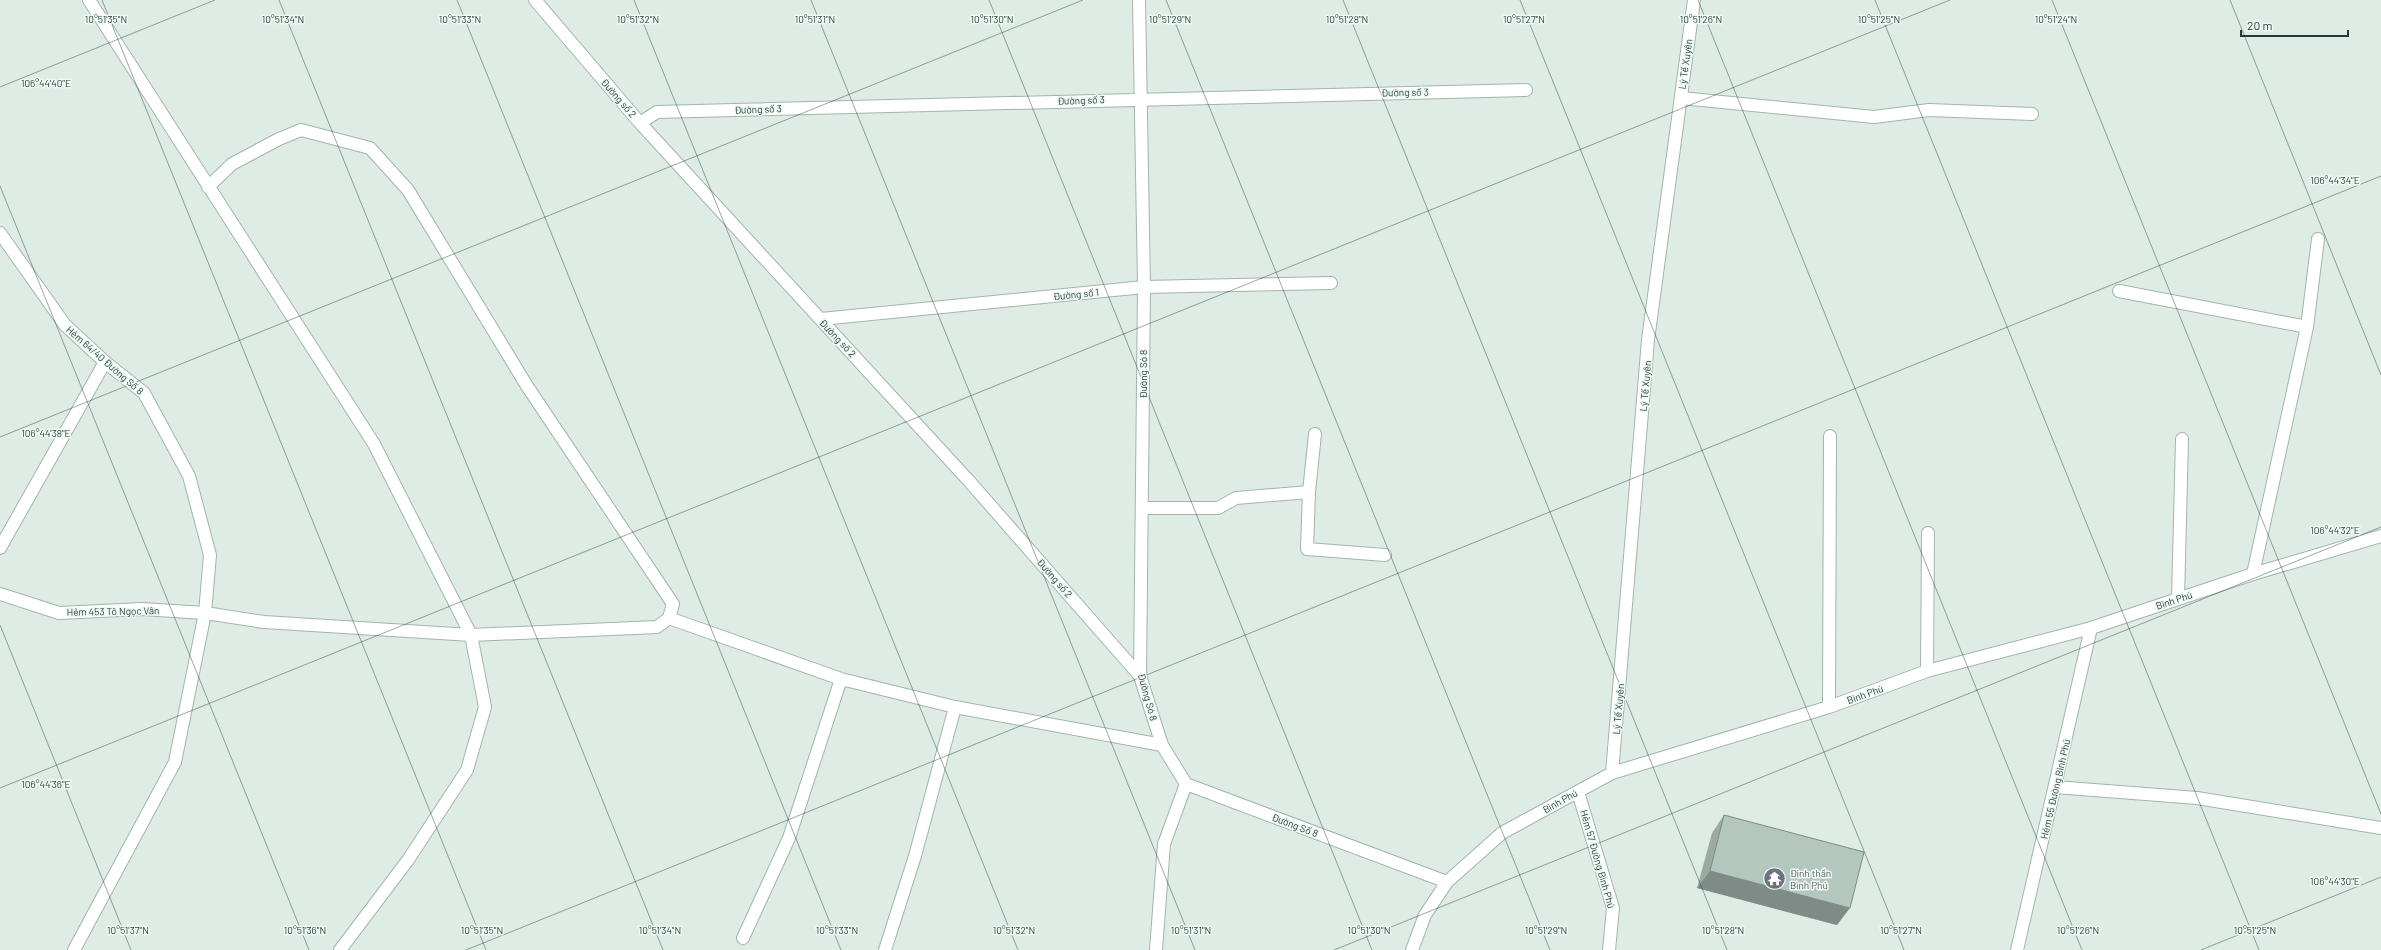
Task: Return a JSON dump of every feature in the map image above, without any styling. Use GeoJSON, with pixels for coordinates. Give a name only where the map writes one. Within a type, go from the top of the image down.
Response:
{"type":"FeatureCollection","features":[{"type":"Feature","properties":{"kind":"street"},"geometry":{"type":"LineString","coordinates":[[88,0],[374,444],[471,635],[485,707],[467,770],[408,860],[340,950]]}},
{"type":"Feature","properties":{"kind":"street","name":"Đường số 2"},"geometry":{"type":"LineString","coordinates":[[535,0],[640,123],[969,481],[1140,676]]}},
{"type":"Feature","properties":{"kind":"street","name":"Đường Só 8"},"geometry":{"type":"LineString","coordinates":[[1140,0],[1144,287],[1140,676],[1162,745]]}},
{"type":"Feature","properties":{"kind":"street","name":"Lý Tế Xuyên"},"geometry":{"type":"LineString","coordinates":[[1612,773],[1648,340],[1694,0]]}},
{"type":"Feature","properties":{"kind":"street","name":"Đường số 3"},"geometry":{"type":"LineString","coordinates":[[640,123],[657,112],[1526,90]]}},
{"type":"Feature","properties":{"kind":"street"},"geometry":{"type":"LineString","coordinates":[[1681,98],[1874,117],[1929,110],[2032,114]]}},
{"type":"Feature","properties":{"kind":"street"},"geometry":{"type":"LineString","coordinates":[[208,187],[232,164],[279,139],[300,130],[370,148],[408,190],[527,386],[673,604],[669,618],[841,679],[955,707],[1162,745],[1186,784],[1164,844],[1156,950]]}},
{"type":"Feature","properties":{"kind":"street","name":"Hẻm 64/40 Đường Số 8"},"geometry":{"type":"LineString","coordinates":[[0,233],[65,325],[105,362],[144,393],[189,476],[210,555],[205,613],[175,762],[74,950]]}},
{"type":"Feature","properties":{"kind":"street"},"geometry":{"type":"LineString","coordinates":[[2253,574],[2307,327],[2318,239]]}},
{"type":"Feature","properties":{"kind":"street","name":"Đường số 1"},"geometry":{"type":"LineString","coordinates":[[821,320],[1144,287],[1331,283]]}},
{"type":"Feature","properties":{"kind":"street"},"geometry":{"type":"LineString","coordinates":[[2119,291],[2307,327]]}},
{"type":"Feature","properties":{"kind":"street"},"geometry":{"type":"LineString","coordinates":[[0,548],[105,362]]}},
{"type":"Feature","properties":{"kind":"street"},"geometry":{"type":"LineString","coordinates":[[1315,434],[1309,492],[1307,549],[1385,555]]}},
{"type":"Feature","properties":{"kind":"street"},"geometry":{"type":"LineString","coordinates":[[1829,707],[1830,436]]}},
{"type":"Feature","properties":{"kind":"street"},"geometry":{"type":"LineString","coordinates":[[2178,599],[2182,440]]}},
{"type":"Feature","properties":{"kind":"street"},"geometry":{"type":"LineString","coordinates":[[1142,508],[1218,508],[1236,498],[1309,492]]}},
{"type":"Feature","properties":{"kind":"street"},"geometry":{"type":"LineString","coordinates":[[1927,671],[1928,533]]}},
{"type":"Feature","properties":{"kind":"street","name":"Bình Phú"},"geometry":{"type":"LineString","coordinates":[[1412,950],[1425,915],[1447,882],[1502,833],[1612,773],[1829,707],[1927,671],[2092,628],[2253,574],[2381,536]]}},
{"type":"Feature","properties":{"kind":"street","name":"Hẻm 453 Tô Ngọc Vân"},"geometry":{"type":"LineString","coordinates":[[0,594],[60,613],[142,609],[205,613],[264,622],[471,635],[657,627],[669,618]]}},
{"type":"Feature","properties":{"kind":"street","name":"Hẻm 55 Đường Bình Phú"},"geometry":{"type":"LineString","coordinates":[[2018,950],[2092,628]]}},
{"type":"Feature","properties":{"kind":"street"},"geometry":{"type":"LineString","coordinates":[[743,938],[789,838],[841,679]]}},
{"type":"Feature","properties":{"kind":"street"},"geometry":{"type":"LineString","coordinates":[[885,950],[915,856],[955,707]]}},
{"type":"Feature","properties":{"kind":"street","name":"Đường Số 8"},"geometry":{"type":"LineString","coordinates":[[1186,784],[1447,882]]}},
{"type":"Feature","properties":{"kind":"street"},"geometry":{"type":"LineString","coordinates":[[2055,788],[2197,798],[2381,828]]}},
{"type":"Feature","properties":{"kind":"street","name":"Hẻm 57 Đường Bình Phú"},"geometry":{"type":"LineString","coordinates":[[1578,792],[1613,908],[1609,950]]}},
{"type":"Feature","properties":{"kind":"building","name":"Đình thần Bình Phú"},"geometry":{"type":"Polygon","coordinates":[[[1724,815],[1864,852],[1850,908],[1710,871],[1724,815]]]}},
{"type":"Feature","properties":{"kind":"place","name":"Đình thần Bình Phú"},"geometry":{"type":"Point","coordinates":[1775,879]}}]}
